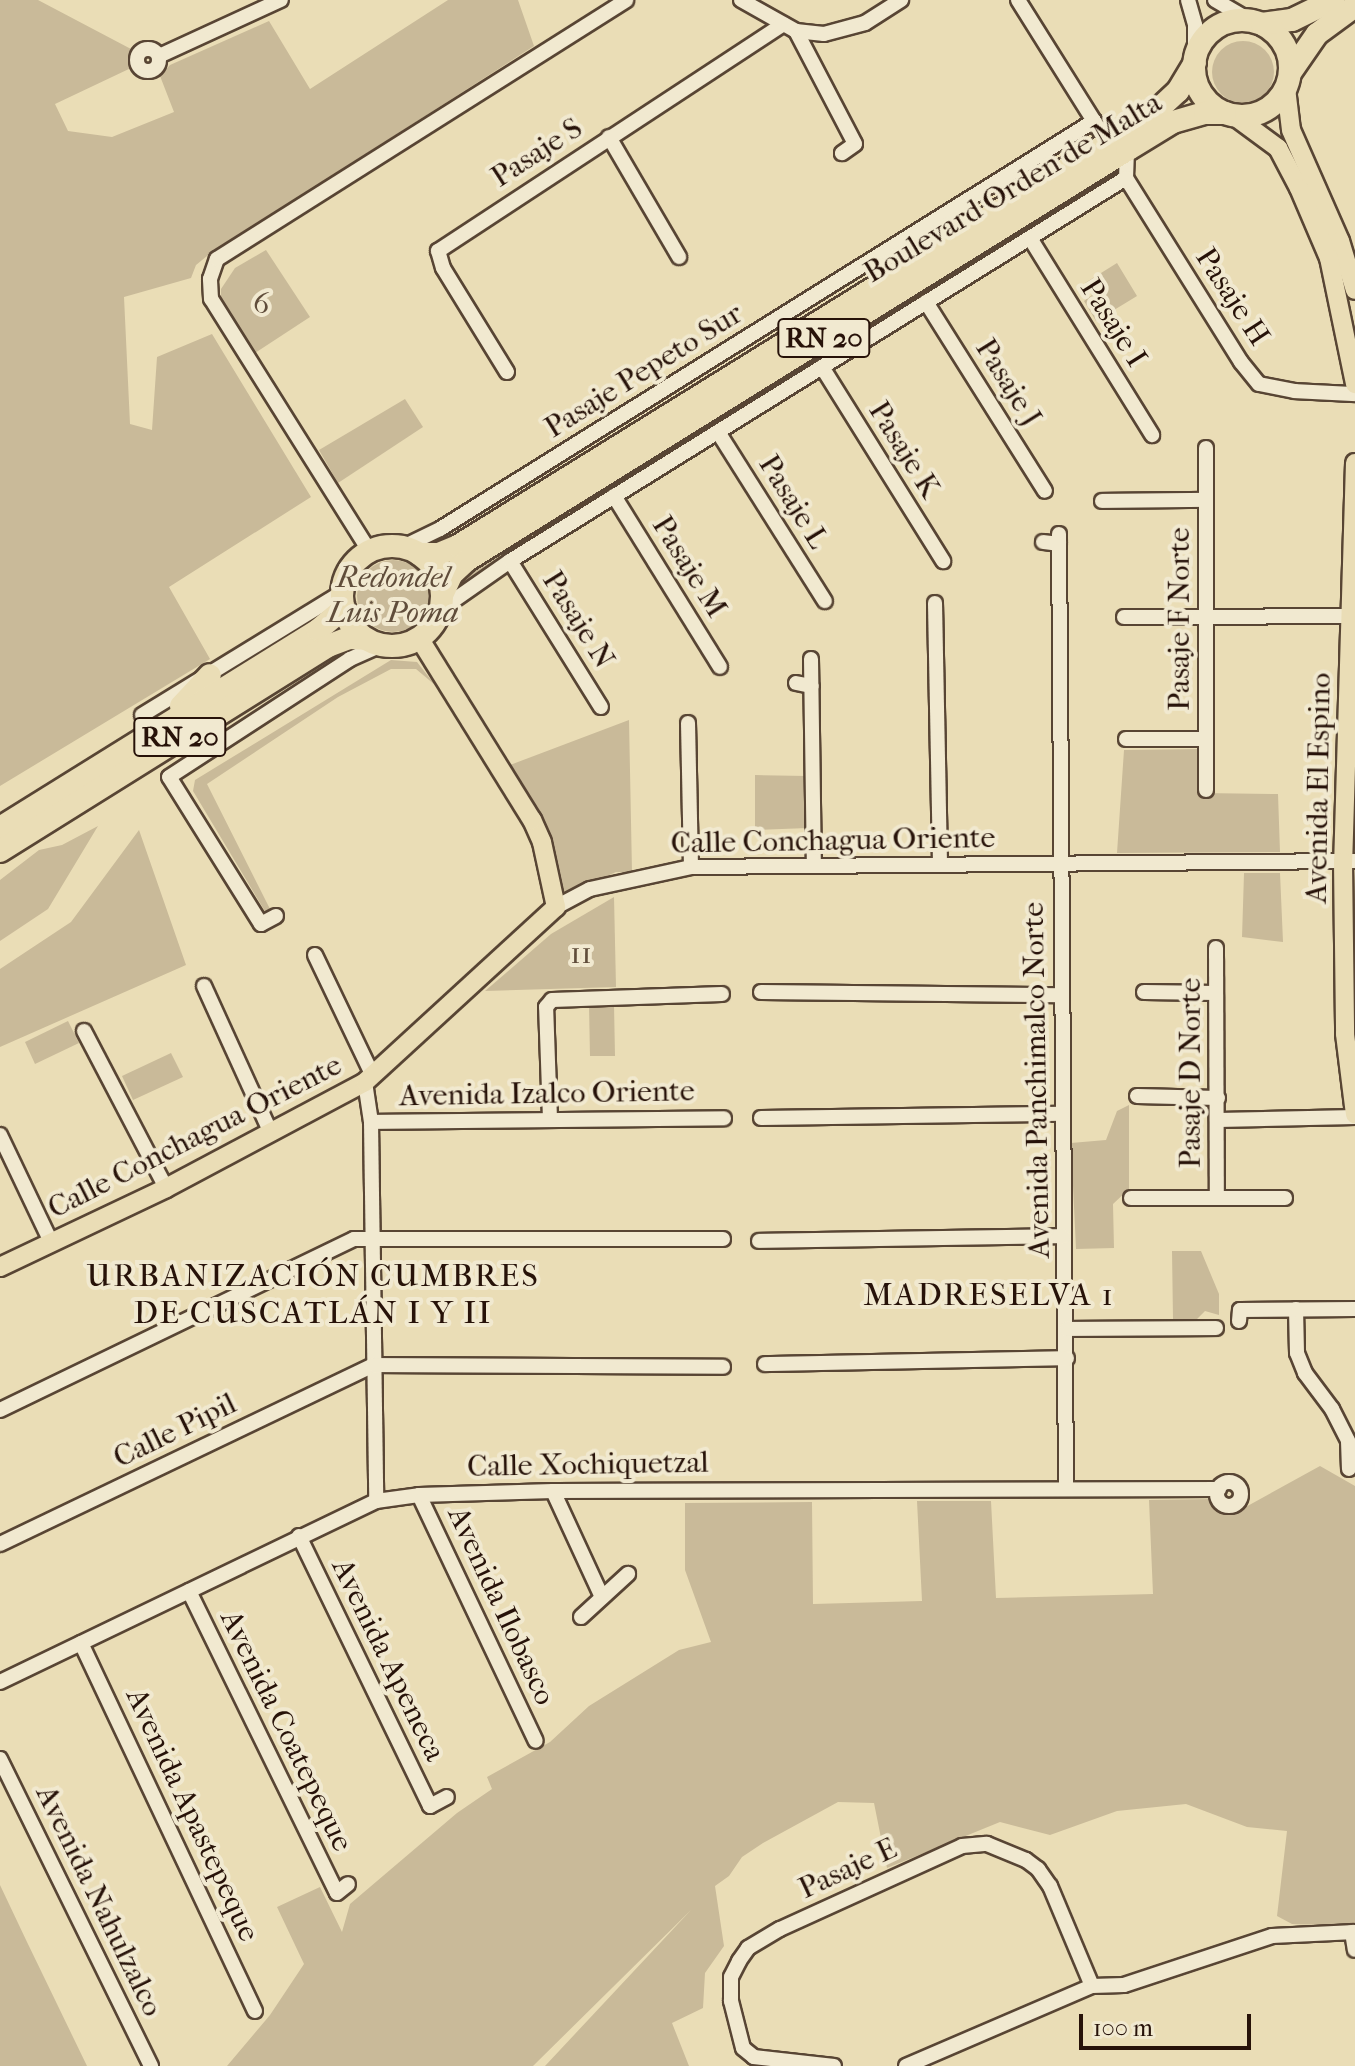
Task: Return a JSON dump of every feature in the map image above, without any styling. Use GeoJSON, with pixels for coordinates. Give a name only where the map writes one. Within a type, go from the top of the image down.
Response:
{"type":"FeatureCollection","features":[{"type":"Feature","properties":{"kind":"highway","name":"RN 20"},"geometry":{"type":"LineString","coordinates":[[1195,60],[1202,41],[1215,29],[1231,21],[1292,20],[1333,0]]}},
{"type":"Feature","properties":{"kind":"highway","name":"RN 20"},"geometry":{"type":"LineString","coordinates":[[1229,114],[1264,111],[1288,81],[1317,34],[1355,6]]}},
{"type":"Feature","properties":{"kind":"highway"},"geometry":{"type":"LineString","coordinates":[[1256,22],[1284,43],[1288,81]]}},
{"type":"Feature","properties":{"kind":"highway"},"geometry":{"type":"LineString","coordinates":[[1195,60],[1200,92],[1212,105],[1229,114]]}},
{"type":"Feature","properties":{"kind":"highway","name":"Boulevard Orden de Malta"},"geometry":{"type":"LineString","coordinates":[[441,602],[452,574],[467,560],[1117,146],[1166,104],[1195,60]]}},
{"type":"Feature","properties":{"kind":"highway","name":"Boulevard Orden de Malta"},"geometry":{"type":"LineString","coordinates":[[411,551],[439,554],[458,546],[1117,146],[1173,122],[1205,113],[1229,114]]}},
{"type":"Feature","properties":{"kind":"highway","name":"RN 20"},"geometry":{"type":"LineString","coordinates":[[0,828],[152,721],[318,630],[343,600],[351,568],[370,552],[411,551]]}},
{"type":"Feature","properties":{"kind":"highway"},"geometry":{"type":"LineString","coordinates":[[411,551],[434,568],[441,602]]}},
{"type":"Feature","properties":{"kind":"highway"},"geometry":{"type":"LineString","coordinates":[[343,600],[354,629],[374,642]]}},
{"type":"Feature","properties":{"kind":"highway","name":"RN 20"},"geometry":{"type":"LineString","coordinates":[[0,851],[328,646],[349,638],[397,646],[419,638],[434,623],[441,602]]}},
{"type":"Feature","properties":{"kind":"highway"},"geometry":{"type":"LineString","coordinates":[[152,721],[210,675]]}},
{"type":"Feature","properties":{"kind":"main road"},"geometry":{"type":"LineString","coordinates":[[1288,81],[1291,130],[1340,241],[1355,290]]}},
{"type":"Feature","properties":{"kind":"main road"},"geometry":{"type":"LineString","coordinates":[[1229,114],[1278,148],[1299,188],[1329,258],[1355,384]]}},
{"type":"Feature","properties":{"kind":"main road","name":"Avenida El Espino"},"geometry":{"type":"LineString","coordinates":[[1355,463],[1345,1034],[1355,1116]]}},
{"type":"Feature","properties":{"kind":"main road"},"geometry":{"type":"LineString","coordinates":[[419,638],[532,820],[542,842],[556,907]]}},
{"type":"Feature","properties":{"kind":"main road","name":"Calle Conchagua Oriente"},"geometry":{"type":"LineString","coordinates":[[0,1267],[166,1188],[368,1078],[556,907]]}},
{"type":"Feature","properties":{"kind":"street"},"geometry":{"type":"LineString","coordinates":[[159,56],[281,0]]}},
{"type":"Feature","properties":{"kind":"street"},"geometry":{"type":"LineString","coordinates":[[370,552],[211,299],[210,279],[217,259],[626,0]]}},
{"type":"Feature","properties":{"kind":"street"},"geometry":{"type":"LineString","coordinates":[[741,0],[789,27],[824,34],[844,31],[901,0]]}},
{"type":"Feature","properties":{"kind":"street"},"geometry":{"type":"LineString","coordinates":[[441,602],[1126,178],[1117,146],[1094,121],[1018,0]]}},
{"type":"Feature","properties":{"kind":"street"},"geometry":{"type":"LineString","coordinates":[[1188,0],[1195,25],[1195,60]]}},
{"type":"Feature","properties":{"kind":"street"},"geometry":{"type":"LineString","coordinates":[[1215,0],[1256,22]]}},
{"type":"Feature","properties":{"kind":"street"},"geometry":{"type":"LineString","coordinates":[[789,27],[859,142],[842,153]]}},
{"type":"Feature","properties":{"kind":"street","name":"Pasaje S"},"geometry":{"type":"LineString","coordinates":[[507,372],[443,268],[438,251],[609,137],[789,27]]}},
{"type":"Feature","properties":{"kind":"street","name":"Pasaje Pepeto Sur"},"geometry":{"type":"LineString","coordinates":[[411,551],[440,529],[1094,121]]}},
{"type":"Feature","properties":{"kind":"street"},"geometry":{"type":"LineString","coordinates":[[609,137],[679,257]]}},
{"type":"Feature","properties":{"kind":"street","name":"Pasaje H"},"geometry":{"type":"LineString","coordinates":[[1126,178],[1241,362],[1259,384],[1295,391],[1355,394]]}},
{"type":"Feature","properties":{"kind":"street","name":"Pasaje I"},"geometry":{"type":"LineString","coordinates":[[1030,238],[1152,435]]}},
{"type":"Feature","properties":{"kind":"street","name":"Pasaje J"},"geometry":{"type":"LineString","coordinates":[[926,302],[1045,491]]}},
{"type":"Feature","properties":{"kind":"street","name":"Pasaje K"},"geometry":{"type":"LineString","coordinates":[[822,367],[943,561]]}},
{"type":"Feature","properties":{"kind":"street","name":"Pasaje L"},"geometry":{"type":"LineString","coordinates":[[718,432],[825,601]]}},
{"type":"Feature","properties":{"kind":"street","name":"Pasaje F Norte"},"geometry":{"type":"LineString","coordinates":[[1206,448],[1206,790]]}},
{"type":"Feature","properties":{"kind":"street","name":"Pasaje M"},"geometry":{"type":"LineString","coordinates":[[614,496],[720,667]]}},
{"type":"Feature","properties":{"kind":"street"},"geometry":{"type":"LineString","coordinates":[[1102,501],[1206,500]]}},
{"type":"Feature","properties":{"kind":"street","name":"Avenida Panchimalco Norte"},"geometry":{"type":"LineString","coordinates":[[1043,542],[1059,539],[1066,1486]]}},
{"type":"Feature","properties":{"kind":"street","name":"Pasaje N"},"geometry":{"type":"LineString","coordinates":[[510,561],[601,707]]}},
{"type":"Feature","properties":{"kind":"street"},"geometry":{"type":"LineString","coordinates":[[210,675],[343,600]]}},
{"type":"Feature","properties":{"kind":"street"},"geometry":{"type":"LineString","coordinates":[[935,603],[928,626],[940,865]]}},
{"type":"Feature","properties":{"kind":"street"},"geometry":{"type":"LineString","coordinates":[[1129,614],[1353,616]]}},
{"type":"Feature","properties":{"kind":"street"},"geometry":{"type":"LineString","coordinates":[[276,916],[261,924],[169,777],[374,642]]}},
{"type":"Feature","properties":{"kind":"street"},"geometry":{"type":"LineString","coordinates":[[811,659],[814,866]]}},
{"type":"Feature","properties":{"kind":"street"},"geometry":{"type":"LineString","coordinates":[[796,683],[812,686]]}},
{"type":"Feature","properties":{"kind":"street"},"geometry":{"type":"LineString","coordinates":[[688,723],[691,867]]}},
{"type":"Feature","properties":{"kind":"street"},"geometry":{"type":"LineString","coordinates":[[1126,739],[1206,739]]}},
{"type":"Feature","properties":{"kind":"street","name":"Calle Conchagua Oriente"},"geometry":{"type":"LineString","coordinates":[[556,907],[590,889],[691,867],[1349,862]]}},
{"type":"Feature","properties":{"kind":"street","name":"Pasaje D Norte"},"geometry":{"type":"LineString","coordinates":[[1216,948],[1217,1197]]}},
{"type":"Feature","properties":{"kind":"street"},"geometry":{"type":"LineString","coordinates":[[315,955],[368,1078],[376,1501]]}},
{"type":"Feature","properties":{"kind":"street"},"geometry":{"type":"LineString","coordinates":[[204,986],[271,1133]]}},
{"type":"Feature","properties":{"kind":"street"},"geometry":{"type":"LineString","coordinates":[[761,992],[1061,995]]}},
{"type":"Feature","properties":{"kind":"street"},"geometry":{"type":"LineString","coordinates":[[1144,992],[1216,993]]}},
{"type":"Feature","properties":{"kind":"street"},"geometry":{"type":"LineString","coordinates":[[550,1119],[546,1007],[552,1000],[722,994]]}},
{"type":"Feature","properties":{"kind":"street"},"geometry":{"type":"LineString","coordinates":[[84,1031],[166,1188]]}},
{"type":"Feature","properties":{"kind":"street"},"geometry":{"type":"LineString","coordinates":[[1137,1096],[1218,1098]]}},
{"type":"Feature","properties":{"kind":"street"},"geometry":{"type":"LineString","coordinates":[[761,1118],[1062,1114]]}},
{"type":"Feature","properties":{"kind":"street"},"geometry":{"type":"LineString","coordinates":[[1218,1120],[1355,1116]]}},
{"type":"Feature","properties":{"kind":"street","name":"Avenida Izalco Oriente"},"geometry":{"type":"LineString","coordinates":[[371,1122],[724,1118]]}},
{"type":"Feature","properties":{"kind":"street"},"geometry":{"type":"LineString","coordinates":[[0,1135],[51,1242]]}},
{"type":"Feature","properties":{"kind":"street"},"geometry":{"type":"LineString","coordinates":[[1131,1198],[1285,1198]]}},
{"type":"Feature","properties":{"kind":"street"},"geometry":{"type":"LineString","coordinates":[[759,1241],[1063,1236]]}},
{"type":"Feature","properties":{"kind":"street"},"geometry":{"type":"LineString","coordinates":[[0,1410],[354,1239],[723,1239]]}},
{"type":"Feature","properties":{"kind":"street"},"geometry":{"type":"LineString","coordinates":[[1240,1315],[1296,1309],[1355,1309]]}},
{"type":"Feature","properties":{"kind":"street"},"geometry":{"type":"LineString","coordinates":[[1296,1309],[1297,1353],[1305,1373],[1332,1409],[1348,1441],[1349,1469]]}},
{"type":"Feature","properties":{"kind":"street"},"geometry":{"type":"LineString","coordinates":[[1067,1329],[1216,1328]]}},
{"type":"Feature","properties":{"kind":"street"},"geometry":{"type":"LineString","coordinates":[[765,1364],[1067,1358]]}},
{"type":"Feature","properties":{"kind":"street"},"geometry":{"type":"LineString","coordinates":[[373,1365],[723,1367]]}},
{"type":"Feature","properties":{"kind":"street","name":"Calle Pipil"},"geometry":{"type":"LineString","coordinates":[[0,1544],[373,1365]]}},
{"type":"Feature","properties":{"kind":"street","name":"Calle Xochiquetzal"},"geometry":{"type":"LineString","coordinates":[[0,1682],[376,1501],[419,1495],[553,1491],[1066,1486],[1219,1489]]}},
{"type":"Feature","properties":{"kind":"street"},"geometry":{"type":"LineString","coordinates":[[553,1491],[602,1597]]}},
{"type":"Feature","properties":{"kind":"street","name":"Avenida Ilobasco"},"geometry":{"type":"LineString","coordinates":[[419,1495],[535,1722],[536,1741]]}},
{"type":"Feature","properties":{"kind":"street","name":"Avenida Apeneca"},"geometry":{"type":"LineString","coordinates":[[299,1536],[430,1806],[447,1797]]}},
{"type":"Feature","properties":{"kind":"street"},"geometry":{"type":"LineString","coordinates":[[581,1617],[628,1574]]}},
{"type":"Feature","properties":{"kind":"street","name":"Avenida Coatepeque"},"geometry":{"type":"LineString","coordinates":[[189,1591],[342,1888]]}},
{"type":"Feature","properties":{"kind":"street","name":"Avenida Apastepeque"},"geometry":{"type":"LineString","coordinates":[[81,1643],[255,2011]]}},
{"type":"Feature","properties":{"kind":"street","name":"Avenida Nahulzalco"},"geometry":{"type":"LineString","coordinates":[[0,1759],[151,2066]]}},
{"type":"Feature","properties":{"kind":"street","name":"Pasaje E"},"geometry":{"type":"LineString","coordinates":[[834,2066],[754,2057],[743,2048],[731,2001],[731,1977],[739,1961],[748,1948],[780,1929],[962,1846],[987,1844],[1026,1860],[1038,1869],[1050,1886],[1092,1986]]}},
{"type":"Feature","properties":{"kind":"street"},"geometry":{"type":"LineString","coordinates":[[906,2066],[1092,1986],[1124,1985],[1272,1936],[1354,1932],[1355,1950]]}},
{"type":"Feature","properties":{"kind":"green space"},"geometry":{"type":"Polygon","coordinates":[[[0,0],[38,0],[131,49],[131,68],[55,104],[68,131],[112,137],[174,112],[160,76],[170,65],[269,21],[310,89],[448,0],[518,0],[534,46],[207,256],[196,265],[191,278],[124,297],[130,424],[152,430],[157,357],[212,334],[311,497],[169,587],[210,659],[0,786],[0,0]]]}},
{"type":"Feature","properties":{"kind":"green space"},"geometry":{"type":"Polygon","coordinates":[[[1243,41],[1255,43],[1265,50],[1272,60],[1272,84],[1265,94],[1255,101],[1243,103],[1231,101],[1221,94],[1214,84],[1212,72],[1214,60],[1221,50],[1231,43],[1243,41]]]}},
{"type":"Feature","properties":{"kind":"green space"},"geometry":{"type":"Polygon","coordinates":[[[1115,170],[1120,179],[453,594],[465,575],[1115,170]]]}},
{"type":"Feature","properties":{"kind":"green space","name":"6"},"geometry":{"type":"Polygon","coordinates":[[[266,250],[310,317],[255,353],[221,302],[221,289],[235,268],[266,250]]]}},
{"type":"Feature","properties":{"kind":"green space"},"geometry":{"type":"Polygon","coordinates":[[[1117,263],[1137,296],[1096,321],[1084,301],[1092,295],[1085,283],[1117,263]]]}},
{"type":"Feature","properties":{"kind":"green space"},"geometry":{"type":"Polygon","coordinates":[[[405,399],[423,427],[338,483],[319,450],[405,399]]]}},
{"type":"Feature","properties":{"kind":"green space","name":"Redondel Luis Poma"},"geometry":{"type":"Polygon","coordinates":[[[400,560],[419,570],[427,582],[427,610],[419,622],[407,630],[386,632],[367,622],[359,610],[357,589],[367,570],[379,562],[400,560]]]}},
{"type":"Feature","properties":{"kind":"green space"},"geometry":{"type":"Polygon","coordinates":[[[391,660],[417,662],[435,685],[416,669],[391,669],[338,697],[207,784],[271,911],[269,918],[193,791],[195,780],[391,660]]]}},
{"type":"Feature","properties":{"kind":"green space"},"geometry":{"type":"Polygon","coordinates":[[[629,720],[632,872],[616,872],[569,893],[562,891],[538,809],[510,765],[629,720]]]}},
{"type":"Feature","properties":{"kind":"green space"},"geometry":{"type":"Polygon","coordinates":[[[1199,749],[1201,793],[1278,794],[1280,852],[1117,853],[1124,750],[1199,749]]]}},
{"type":"Feature","properties":{"kind":"green space"},"geometry":{"type":"Polygon","coordinates":[[[755,775],[807,776],[808,828],[755,830],[755,775]]]}},
{"type":"Feature","properties":{"kind":"green space"},"geometry":{"type":"Polygon","coordinates":[[[98,826],[48,909],[0,941],[0,880],[39,850],[62,845],[98,826]]]}},
{"type":"Feature","properties":{"kind":"green space"},"geometry":{"type":"Polygon","coordinates":[[[139,830],[186,965],[0,1047],[0,969],[71,922],[139,830]]]}},
{"type":"Feature","properties":{"kind":"green space"},"geometry":{"type":"Polygon","coordinates":[[[1244,873],[1280,873],[1283,942],[1242,937],[1244,873]]]}},
{"type":"Feature","properties":{"kind":"green space","name":"11"},"geometry":{"type":"Polygon","coordinates":[[[614,897],[616,987],[485,991],[551,934],[614,897]]]}},
{"type":"Feature","properties":{"kind":"green space"},"geometry":{"type":"Polygon","coordinates":[[[589,1004],[614,1005],[615,1056],[590,1056],[589,1004]]]}},
{"type":"Feature","properties":{"kind":"green space"},"geometry":{"type":"Polygon","coordinates":[[[68,1021],[79,1043],[35,1064],[25,1042],[68,1021]]]}},
{"type":"Feature","properties":{"kind":"green space"},"geometry":{"type":"Polygon","coordinates":[[[171,1053],[183,1077],[133,1100],[122,1076],[171,1053]]]}},
{"type":"Feature","properties":{"kind":"green space"},"geometry":{"type":"Polygon","coordinates":[[[1129,1105],[1129,1189],[1113,1204],[1114,1248],[1076,1249],[1071,1143],[1106,1140],[1117,1111],[1129,1105]]]}},
{"type":"Feature","properties":{"kind":"green space"},"geometry":{"type":"Polygon","coordinates":[[[1172,1251],[1201,1251],[1219,1294],[1219,1315],[1205,1311],[1196,1320],[1173,1319],[1172,1251]]]}},
{"type":"Feature","properties":{"kind":"green space"},"geometry":{"type":"Polygon","coordinates":[[[1320,1466],[1355,1486],[1355,1926],[1292,1924],[1277,1916],[1287,1831],[1247,1827],[1186,1804],[1117,1811],[1050,1835],[1000,1822],[887,1868],[874,1803],[838,1802],[742,1857],[729,1876],[715,1886],[724,1946],[705,1973],[703,2008],[672,2023],[689,2066],[545,2066],[691,1910],[533,2066],[227,2066],[270,2015],[304,1964],[277,1907],[320,1887],[342,1932],[350,1904],[457,1813],[492,1789],[487,1777],[550,1742],[589,1706],[679,1650],[711,1642],[685,1570],[685,1503],[812,1502],[813,1604],[922,1601],[917,1501],[991,1501],[996,1598],[1153,1594],[1149,1500],[1209,1499],[1217,1509],[1233,1514],[1320,1466]]]}},
{"type":"Feature","properties":{"kind":"green space"},"geometry":{"type":"Polygon","coordinates":[[[0,1885],[27,1942],[87,2066],[0,2066],[0,1885]]]}},
{"type":"Feature","properties":{"kind":"district","name":"MADRESELVA 1"},"geometry":{"type":"Point","coordinates":[989,1295]}},
{"type":"Feature","properties":{"kind":"district","name":"URBANIZACIÓN CUMBRES DE CUSCATLÁN I Y II"},"geometry":{"type":"Point","coordinates":[313,1296]}}]}
